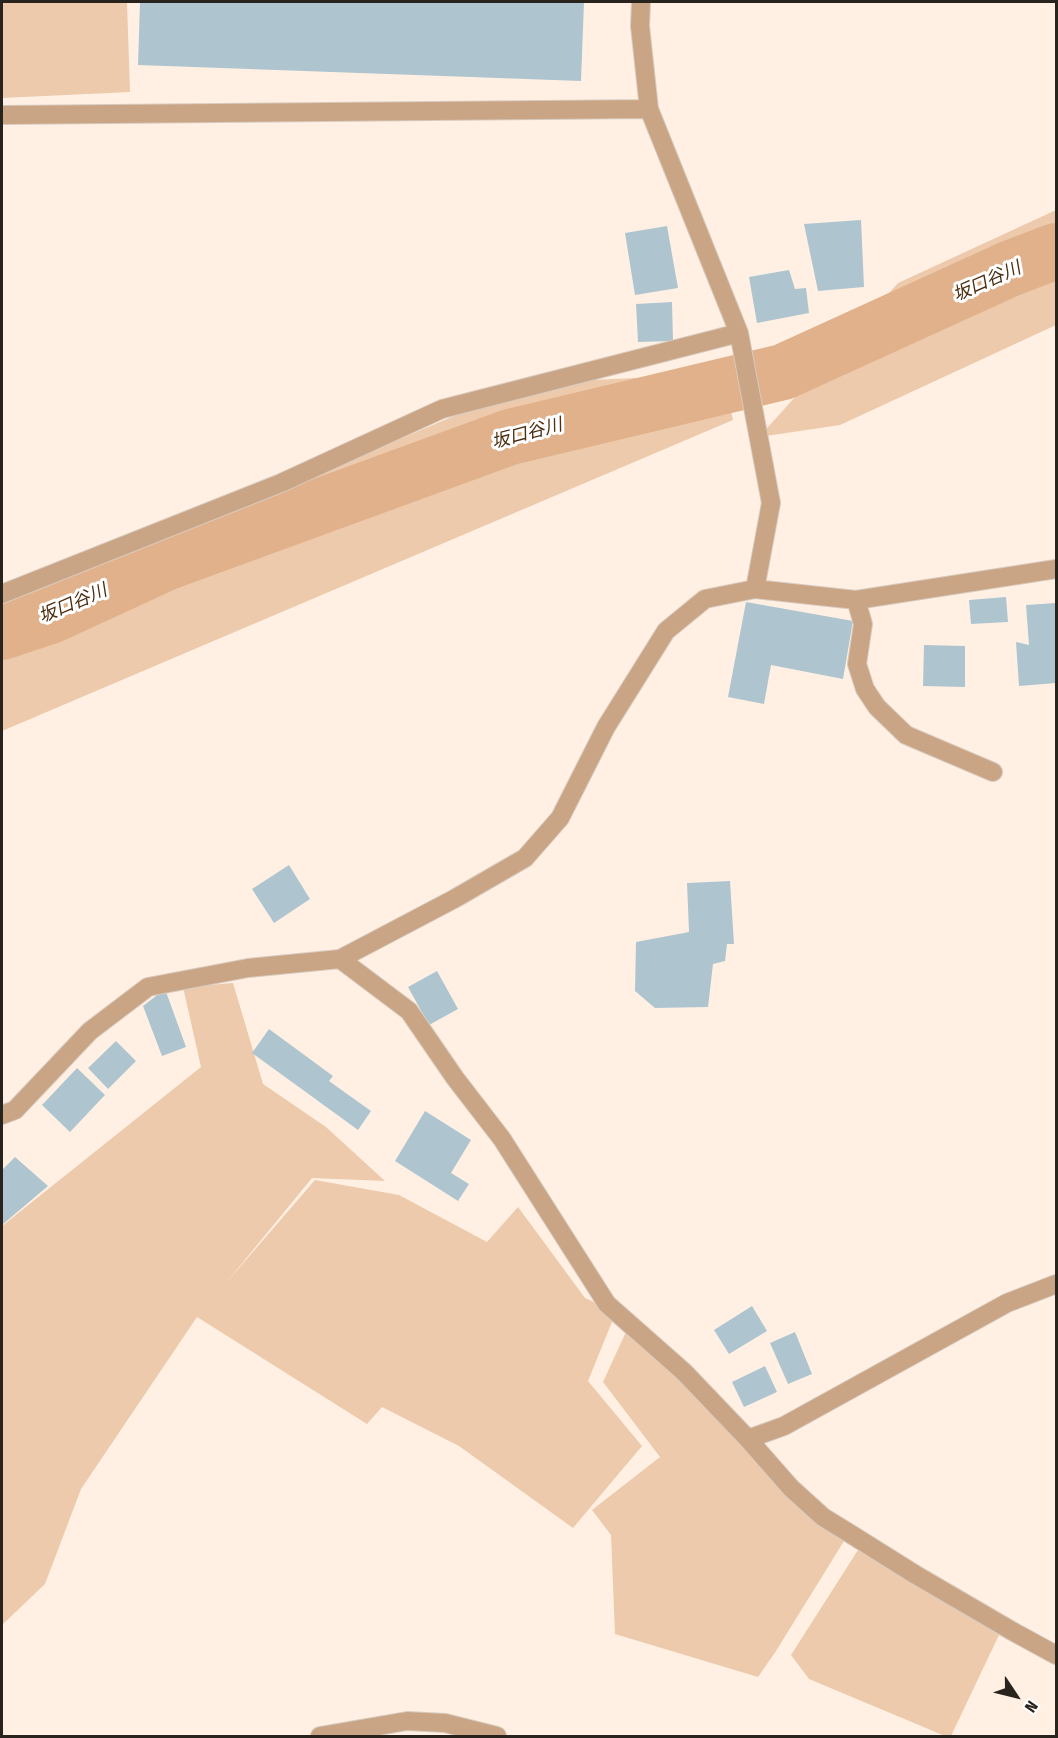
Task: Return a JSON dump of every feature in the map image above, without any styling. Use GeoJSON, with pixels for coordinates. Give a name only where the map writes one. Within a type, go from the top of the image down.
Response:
{"type":"FeatureCollection","features":[{"type":"Feature","properties":{"kind":"street"},"geometry":{"type":"LineString","coordinates":[[640,2],[640,26],[649,109],[739,333],[771,503],[755,589]]}},
{"type":"Feature","properties":{"kind":"street"},"geometry":{"type":"LineString","coordinates":[[2,115],[649,109]]}},
{"type":"Feature","properties":{"kind":"street"},"geometry":{"type":"LineString","coordinates":[[2,594],[281,483],[442,409],[739,333]]}},
{"type":"Feature","properties":{"kind":"street"},"geometry":{"type":"LineString","coordinates":[[2,1115],[15,1110],[90,1031],[148,987],[248,968],[340,959],[454,900],[525,858],[560,818],[606,727],[666,631],[705,599],[755,589],[856,600],[1056,569]]}},
{"type":"Feature","properties":{"kind":"street"},"geometry":{"type":"LineString","coordinates":[[856,600],[863,624],[857,664],[865,689],[877,707],[906,735],[993,772]]}},
{"type":"Feature","properties":{"kind":"street"},"geometry":{"type":"LineString","coordinates":[[340,959],[409,1011],[455,1078],[502,1139],[607,1304],[684,1372],[792,1488],[824,1517],[916,1575],[1056,1655]]}},
{"type":"Feature","properties":{"kind":"street"},"geometry":{"type":"LineString","coordinates":[[748,1439],[784,1426],[1007,1303],[1056,1284]]}},
{"type":"Feature","properties":{"kind":"street"},"geometry":{"type":"LineString","coordinates":[[320,1737],[407,1721],[445,1723],[497,1737]]}},
{"type":"Feature","properties":{"kind":"shaded area"},"geometry":{"type":"Polygon","coordinates":[[[2,2],[127,2],[130,92],[2,98],[2,2]]]}},
{"type":"Feature","properties":{"kind":"shaded area"},"geometry":{"type":"Polygon","coordinates":[[[1056,210],[1056,325],[840,425],[759,437],[898,283],[1056,210]]]}},
{"type":"Feature","properties":{"kind":"shaded area"},"geometry":{"type":"Polygon","coordinates":[[[723,374],[733,420],[2,731],[2,594],[229,512],[489,401],[571,381],[723,374]]]}},
{"type":"Feature","properties":{"kind":"shaded area"},"geometry":{"type":"Polygon","coordinates":[[[233,983],[263,1084],[326,1127],[385,1181],[312,1178],[226,1283],[315,1180],[399,1195],[487,1242],[518,1207],[585,1298],[616,1312],[588,1381],[642,1446],[573,1528],[459,1446],[382,1407],[367,1424],[197,1317],[81,1489],[45,1584],[2,1625],[2,1226],[201,1067],[183,987],[233,983]]]}},
{"type":"Feature","properties":{"kind":"shaded area"},"geometry":{"type":"Polygon","coordinates":[[[630,1323],[849,1533],[758,1677],[615,1634],[611,1535],[592,1510],[660,1457],[603,1382],[630,1323]]]}},
{"type":"Feature","properties":{"kind":"shaded area"},"geometry":{"type":"Polygon","coordinates":[[[858,1550],[999,1635],[951,1736],[945,1736],[809,1679],[791,1655],[858,1550]]]}},
{"type":"Feature","properties":{"kind":"building"},"geometry":{"type":"Polygon","coordinates":[[[140,2],[584,2],[581,81],[138,65],[140,2]]]}},
{"type":"Feature","properties":{"kind":"building"},"geometry":{"type":"Polygon","coordinates":[[[861,220],[864,287],[818,291],[804,224],[861,220]]]}},
{"type":"Feature","properties":{"kind":"building"},"geometry":{"type":"Polygon","coordinates":[[[667,226],[678,288],[635,295],[625,233],[667,226]]]}},
{"type":"Feature","properties":{"kind":"building"},"geometry":{"type":"Polygon","coordinates":[[[789,270],[795,289],[806,288],[809,313],[757,323],[749,277],[789,270]]]}},
{"type":"Feature","properties":{"kind":"building"},"geometry":{"type":"Polygon","coordinates":[[[672,302],[673,341],[638,342],[636,304],[672,302]]]}},
{"type":"Feature","properties":{"kind":"building"},"geometry":{"type":"Polygon","coordinates":[[[1006,597],[1008,622],[971,624],[969,600],[1006,597]]]}},
{"type":"Feature","properties":{"kind":"building"},"geometry":{"type":"Polygon","coordinates":[[[746,602],[853,621],[843,679],[771,665],[764,704],[728,697],[746,602]]]}},
{"type":"Feature","properties":{"kind":"building"},"geometry":{"type":"Polygon","coordinates":[[[1056,603],[1056,683],[1019,686],[1016,642],[1029,645],[1026,605],[1056,603]]]}},
{"type":"Feature","properties":{"kind":"building"},"geometry":{"type":"Polygon","coordinates":[[[924,645],[965,646],[965,687],[923,686],[924,645]]]}},
{"type":"Feature","properties":{"kind":"building"},"geometry":{"type":"Polygon","coordinates":[[[289,865],[310,899],[274,923],[252,889],[289,865]]]}},
{"type":"Feature","properties":{"kind":"building"},"geometry":{"type":"Polygon","coordinates":[[[730,881],[734,944],[727,944],[725,961],[713,964],[708,1007],[655,1008],[635,991],[636,942],[689,932],[687,883],[730,881]]]}},
{"type":"Feature","properties":{"kind":"building"},"geometry":{"type":"Polygon","coordinates":[[[437,971],[458,1009],[429,1025],[408,987],[437,971]]]}},
{"type":"Feature","properties":{"kind":"building"},"geometry":{"type":"Polygon","coordinates":[[[165,989],[186,1047],[162,1056],[143,1006],[165,989]]]}},
{"type":"Feature","properties":{"kind":"building"},"geometry":{"type":"Polygon","coordinates":[[[269,1029],[333,1076],[329,1081],[371,1111],[358,1130],[252,1053],[269,1029]]]}},
{"type":"Feature","properties":{"kind":"building"},"geometry":{"type":"Polygon","coordinates":[[[116,1041],[136,1061],[108,1089],[88,1068],[116,1041]]]}},
{"type":"Feature","properties":{"kind":"building"},"geometry":{"type":"Polygon","coordinates":[[[77,1068],[105,1095],[70,1132],[42,1105],[77,1068]]]}},
{"type":"Feature","properties":{"kind":"building"},"geometry":{"type":"Polygon","coordinates":[[[425,1111],[471,1140],[451,1173],[469,1184],[458,1201],[395,1161],[425,1111]]]}},
{"type":"Feature","properties":{"kind":"building"},"geometry":{"type":"Polygon","coordinates":[[[15,1157],[48,1186],[2,1225],[2,1170],[15,1157]]]}},
{"type":"Feature","properties":{"kind":"building"},"geometry":{"type":"Polygon","coordinates":[[[752,1306],[767,1331],[729,1354],[714,1330],[752,1306]]]}},
{"type":"Feature","properties":{"kind":"building"},"geometry":{"type":"Polygon","coordinates":[[[795,1332],[812,1374],[788,1384],[770,1343],[795,1332]]]}},
{"type":"Feature","properties":{"kind":"building"},"geometry":{"type":"Polygon","coordinates":[[[765,1366],[777,1392],[744,1407],[732,1382],[765,1366]]]}},
{"type":"Feature","properties":{"kind":"waterway","name":"坂口谷川"},"geometry":{"type":"LineString","coordinates":[[2,632],[50,616],[165,563],[510,437],[783,372],[1009,269],[1056,251]]}}]}
